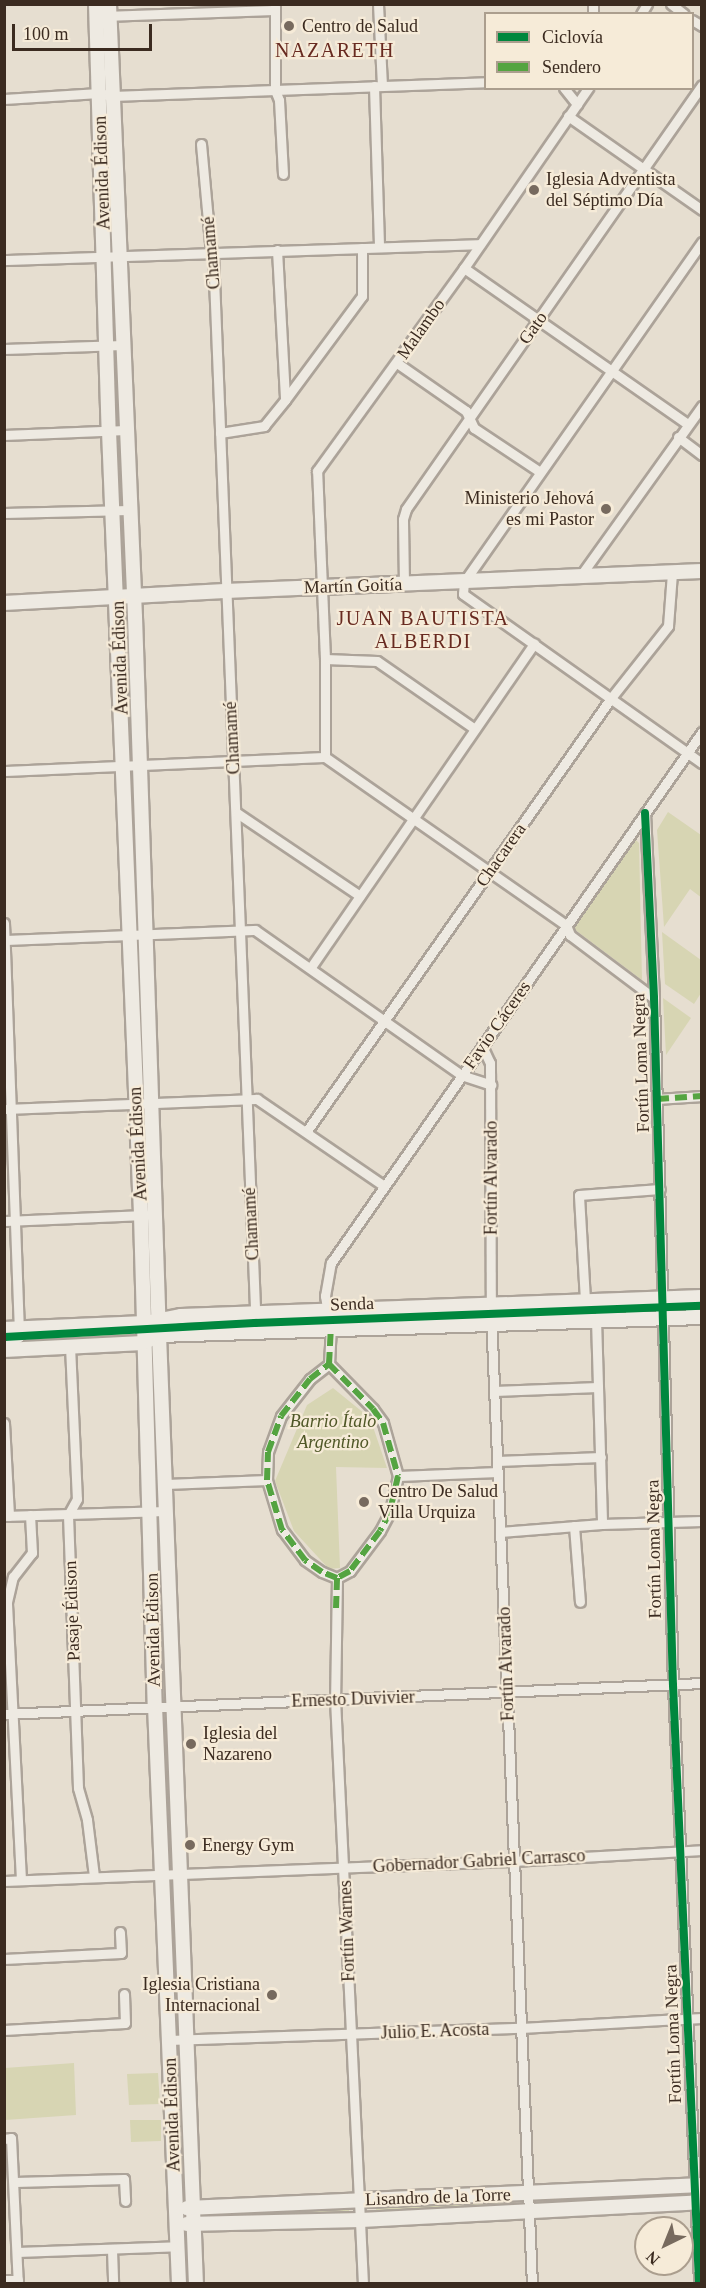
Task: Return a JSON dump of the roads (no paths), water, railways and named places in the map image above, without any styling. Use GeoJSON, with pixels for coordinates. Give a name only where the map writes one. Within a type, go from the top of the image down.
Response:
{"type":"FeatureCollection","features":[{"type":"Feature","properties":{"kind":"main road","name":"Avenida Édison"},"geometry":{"type":"LineString","coordinates":[[102,10],[106,95],[120,256],[196,2283]]}},
{"type":"Feature","properties":{"kind":"main road","name":"Avenida Édison"},"geometry":{"type":"LineString","coordinates":[[106,95],[109,431],[141,1215],[154,1706],[178,2283]]}},
{"type":"Feature","properties":{"kind":"main road","name":"Martín Goitía"},"geometry":{"type":"LineString","coordinates":[[4,603],[225,591],[702,571]]}},
{"type":"Feature","properties":{"kind":"main road"},"geometry":{"type":"LineString","coordinates":[[12,1329],[145,1323],[181,1316],[702,1297]]}},
{"type":"Feature","properties":{"kind":"main road"},"geometry":{"type":"LineString","coordinates":[[4,1348],[143,1343],[159,1335],[702,1317]]}},
{"type":"Feature","properties":{"kind":"main road","name":"Lisandro de la Torre"},"geometry":{"type":"LineString","coordinates":[[176,2209],[698,2185]]}},
{"type":"Feature","properties":{"kind":"main road","name":"Lisandro de la Torre"},"geometry":{"type":"LineString","coordinates":[[176,2223],[361,2220],[698,2203]]}},
{"type":"Feature","properties":{"kind":"street"},"geometry":{"type":"LineString","coordinates":[[378,4],[379,247]]}},
{"type":"Feature","properties":{"kind":"street"},"geometry":{"type":"LineString","coordinates":[[102,10],[275,7],[275,90],[279,100],[283,174]]}},
{"type":"Feature","properties":{"kind":"street"},"geometry":{"type":"LineString","coordinates":[[4,99],[484,82]]}},
{"type":"Feature","properties":{"kind":"street","name":"Gato"},"geometry":{"type":"LineString","coordinates":[[404,584],[403,519],[406,509],[702,85]]}},
{"type":"Feature","properties":{"kind":"street"},"geometry":{"type":"LineString","coordinates":[[566,90],[577,104]]}},
{"type":"Feature","properties":{"kind":"street","name":"Malambo"},"geometry":{"type":"LineString","coordinates":[[326,757],[323,587],[317,471],[397,363],[587,90]]}},
{"type":"Feature","properties":{"kind":"street"},"geometry":{"type":"LineString","coordinates":[[568,116],[702,210]]}},
{"type":"Feature","properties":{"kind":"street","name":"Chamamé"},"geometry":{"type":"LineString","coordinates":[[201,144],[210,243],[213,253],[256,1333]]}},
{"type":"Feature","properties":{"kind":"street"},"geometry":{"type":"LineString","coordinates":[[702,242],[464,582],[463,594],[702,764]]}},
{"type":"Feature","properties":{"kind":"street"},"geometry":{"type":"LineString","coordinates":[[4,260],[480,244]]}},
{"type":"Feature","properties":{"kind":"street"},"geometry":{"type":"LineString","coordinates":[[220,433],[264,426],[285,400],[362,296],[362,248]]}},
{"type":"Feature","properties":{"kind":"street"},"geometry":{"type":"LineString","coordinates":[[277,250],[285,400]]}},
{"type":"Feature","properties":{"kind":"street"},"geometry":{"type":"LineString","coordinates":[[464,268],[688,424]]}},
{"type":"Feature","properties":{"kind":"street"},"geometry":{"type":"LineString","coordinates":[[4,349],[123,345]]}},
{"type":"Feature","properties":{"kind":"street"},"geometry":{"type":"LineString","coordinates":[[397,363],[466,411],[474,428],[540,472]]}},
{"type":"Feature","properties":{"kind":"street"},"geometry":{"type":"LineString","coordinates":[[581,575],[702,406]]}},
{"type":"Feature","properties":{"kind":"street"},"geometry":{"type":"LineString","coordinates":[[4,435],[126,430]]}},
{"type":"Feature","properties":{"kind":"street"},"geometry":{"type":"LineString","coordinates":[[678,437],[702,454]]}},
{"type":"Feature","properties":{"kind":"street"},"geometry":{"type":"LineString","coordinates":[[4,513],[129,510]]}},
{"type":"Feature","properties":{"kind":"street","name":"Chacarera"},"geometry":{"type":"LineString","coordinates":[[306,1132],[610,698],[668,626],[672,573]]}},
{"type":"Feature","properties":{"kind":"street"},"geometry":{"type":"LineString","coordinates":[[311,967],[534,644]]}},
{"type":"Feature","properties":{"kind":"street"},"geometry":{"type":"LineString","coordinates":[[325,658],[377,661],[476,729]]}},
{"type":"Feature","properties":{"kind":"street","name":"Favio Cáceres"},"geometry":{"type":"LineString","coordinates":[[331,1330],[325,1296],[331,1263],[702,732]]}},
{"type":"Feature","properties":{"kind":"street"},"geometry":{"type":"LineString","coordinates":[[4,771],[326,757],[566,925],[570,935],[654,998]]}},
{"type":"Feature","properties":{"kind":"street"},"geometry":{"type":"LineString","coordinates":[[237,813],[360,896]]}},
{"type":"Feature","properties":{"kind":"street","name":"Fortín Loma Negra"},"geometry":{"type":"LineString","coordinates":[[645,813],[664,1298],[673,1685],[687,2019],[698,2185],[699,2283]]}},
{"type":"Feature","properties":{"kind":"street"},"geometry":{"type":"LineString","coordinates":[[4,923],[12,1329],[19,1337],[4,1348]]}},
{"type":"Feature","properties":{"kind":"street"},"geometry":{"type":"LineString","coordinates":[[5,940],[255,930],[311,967],[461,1076],[491,1085]]}},
{"type":"Feature","properties":{"kind":"street","name":"Fortín Alvarado"},"geometry":{"type":"LineString","coordinates":[[482,1046],[490,1064],[491,1085],[491,1323],[532,2283]]}},
{"type":"Feature","properties":{"kind":"street"},"geometry":{"type":"LineString","coordinates":[[657,1099],[702,1096]]}},
{"type":"Feature","properties":{"kind":"street"},"geometry":{"type":"LineString","coordinates":[[8,1109],[257,1099],[384,1186]]}},
{"type":"Feature","properties":{"kind":"street"},"geometry":{"type":"LineString","coordinates":[[585,1300],[579,1195],[660,1189]]}},
{"type":"Feature","properties":{"kind":"street"},"geometry":{"type":"LineString","coordinates":[[9,1220],[156,1215]]}},
{"type":"Feature","properties":{"kind":"street"},"geometry":{"type":"LineString","coordinates":[[596,1319],[602,1524]]}},
{"type":"Feature","properties":{"kind":"street"},"geometry":{"type":"LineString","coordinates":[[328,1364],[373,1408],[383,1424],[398,1476],[390,1512],[380,1531],[350,1571],[337,1578],[322,1572],[305,1560],[282,1530],[267,1480],[268,1452],[281,1416],[310,1379],[328,1364],[331,1330]]}},
{"type":"Feature","properties":{"kind":"street","name":"Pasaje Édison"},"geometry":{"type":"LineString","coordinates":[[70,1346],[77,1499],[69,1515],[78,1788],[87,1820],[94,1876]]}},
{"type":"Feature","properties":{"kind":"street"},"geometry":{"type":"LineString","coordinates":[[495,1391],[598,1387]]}},
{"type":"Feature","properties":{"kind":"street"},"geometry":{"type":"LineString","coordinates":[[4,1423],[7,1516],[166,1511]]}},
{"type":"Feature","properties":{"kind":"street"},"geometry":{"type":"LineString","coordinates":[[497,1461],[601,1457]]}},
{"type":"Feature","properties":{"kind":"street"},"geometry":{"type":"LineString","coordinates":[[398,1476],[498,1472]]}},
{"type":"Feature","properties":{"kind":"street"},"geometry":{"type":"LineString","coordinates":[[166,1484],[267,1480]]}},
{"type":"Feature","properties":{"kind":"street"},"geometry":{"type":"LineString","coordinates":[[21,1880],[10,1713],[7,1602],[13,1577],[32,1553],[30,1515]]}},
{"type":"Feature","properties":{"kind":"street"},"geometry":{"type":"LineString","coordinates":[[500,1532],[602,1524],[702,1521]]}},
{"type":"Feature","properties":{"kind":"street"},"geometry":{"type":"LineString","coordinates":[[574,1526],[580,1602]]}},
{"type":"Feature","properties":{"kind":"street","name":"Fortín Warnes"},"geometry":{"type":"LineString","coordinates":[[337,1578],[335,1700],[363,2283]]}},
{"type":"Feature","properties":{"kind":"street","name":"Ernesto Duvivier"},"geometry":{"type":"LineString","coordinates":[[10,1713],[702,1683]]}},
{"type":"Feature","properties":{"kind":"street","name":"Gobernador Gabriel Carrasco"},"geometry":{"type":"LineString","coordinates":[[4,1881],[513,1861],[702,1850]]}},
{"type":"Feature","properties":{"kind":"street"},"geometry":{"type":"LineString","coordinates":[[4,1959],[121,1953],[120,1932]]}},
{"type":"Feature","properties":{"kind":"street"},"geometry":{"type":"LineString","coordinates":[[4,2030],[125,2022],[124,1994]]}},
{"type":"Feature","properties":{"kind":"street","name":"Julio E. Acosta"},"geometry":{"type":"LineString","coordinates":[[169,2040],[521,2028],[702,2018]]}},
{"type":"Feature","properties":{"kind":"street"},"geometry":{"type":"LineString","coordinates":[[4,2280],[18,2282],[15,2182],[8,2138]]}},
{"type":"Feature","properties":{"kind":"street"},"geometry":{"type":"LineString","coordinates":[[15,2182],[124,2179],[125,2201]]}},
{"type":"Feature","properties":{"kind":"street"},"geometry":{"type":"LineString","coordinates":[[4,2212],[16,2212]]}},
{"type":"Feature","properties":{"kind":"street"},"geometry":{"type":"LineString","coordinates":[[17,2252],[177,2246]]}},
{"type":"Feature","properties":{"kind":"street"},"geometry":{"type":"LineString","coordinates":[[112,2250],[113,2283]]}},
{"type":"Feature","properties":{"kind":"place","name":"Centro de Salud"},"geometry":{"type":"Point","coordinates":[289,26]}},
{"type":"Feature","properties":{"kind":"place","name":"Iglesia Adventista del Séptimo Día"},"geometry":{"type":"Point","coordinates":[534,190]}},
{"type":"Feature","properties":{"kind":"place","name":"Ministerio Jehová es mi Pastor"},"geometry":{"type":"Point","coordinates":[606,509]}},
{"type":"Feature","properties":{"kind":"place","name":"Centro De Salud Villa Urquiza"},"geometry":{"type":"Point","coordinates":[364,1502]}},
{"type":"Feature","properties":{"kind":"place","name":"Iglesia del Nazareno"},"geometry":{"type":"Point","coordinates":[191,1744]}},
{"type":"Feature","properties":{"kind":"place","name":"Energy Gym"},"geometry":{"type":"Point","coordinates":[190,1845]}},
{"type":"Feature","properties":{"kind":"place","name":"Iglesia Cristiana Internacional"},"geometry":{"type":"Point","coordinates":[272,1995]}},
{"type":"Feature","properties":{"kind":"district","name":"NAZARETH"},"geometry":{"type":"Point","coordinates":[335,50]}},
{"type":"Feature","properties":{"kind":"district","name":"JUAN BAUTISTA ALBERDI"},"geometry":{"type":"Point","coordinates":[423,630]}},
{"type":"Feature","properties":{"kind":"park label","name":"Barrio Ítalo Argentino"},"geometry":{"type":"Point","coordinates":[333,1432]}}]}
